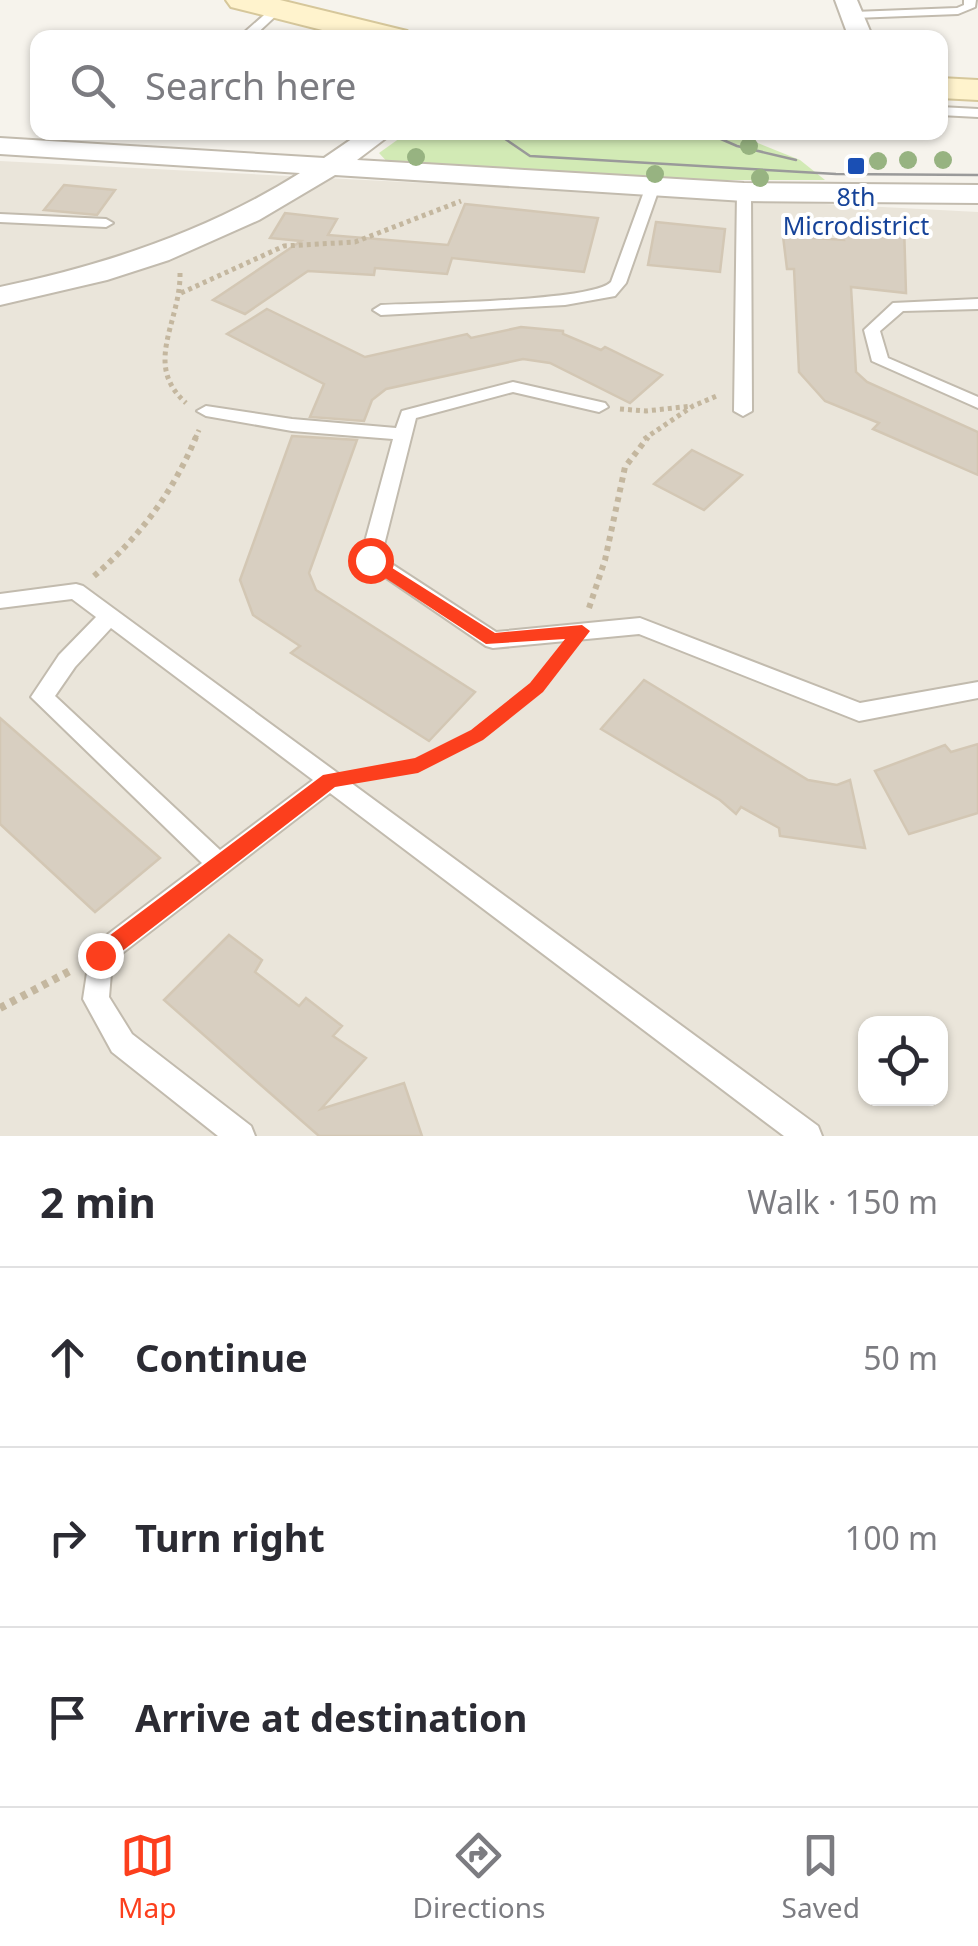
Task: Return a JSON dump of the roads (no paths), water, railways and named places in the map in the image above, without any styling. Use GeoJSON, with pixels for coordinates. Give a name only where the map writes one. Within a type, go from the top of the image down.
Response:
{"type":"FeatureCollection","features":[{"type":"Feature","properties":{"kind":"main road"},"geometry":{"type":"LineString","coordinates":[[242,0],[362,30]]}},
{"type":"Feature","properties":{"kind":"main road"},"geometry":{"type":"LineString","coordinates":[[948,64],[978,62]]}},
{"type":"Feature","properties":{"kind":"main road"},"geometry":{"type":"LineString","coordinates":[[948,88],[978,90]]}},
{"type":"Feature","properties":{"kind":"street"},"geometry":{"type":"LineString","coordinates":[[0,296],[44,288],[174,248],[251,213],[368,140]]}},
{"type":"Feature","properties":{"kind":"street"},"geometry":{"type":"LineString","coordinates":[[0,146],[744,192],[978,194]]}},
{"type":"Feature","properties":{"kind":"lane"},"geometry":{"type":"LineString","coordinates":[[854,18],[958,11],[969,6],[970,0]]}},
{"type":"Feature","properties":{"kind":"lane"},"geometry":{"type":"LineString","coordinates":[[249,30],[276,10]]}},
{"type":"Feature","properties":{"kind":"lane"},"geometry":{"type":"LineString","coordinates":[[948,111],[978,113]]}},
{"type":"Feature","properties":{"kind":"lane"},"geometry":{"type":"LineString","coordinates":[[381,310],[565,300],[609,293],[618,284],[653,186]]}},
{"type":"Feature","properties":{"kind":"lane"},"geometry":{"type":"LineString","coordinates":[[743,411],[744,192]]}},
{"type":"Feature","properties":{"kind":"lane"},"geometry":{"type":"LineString","coordinates":[[0,218],[106,223]]}},
{"type":"Feature","properties":{"kind":"lane"},"geometry":{"type":"LineString","coordinates":[[978,304],[898,306],[872,330],[880,361],[978,403]]}},
{"type":"Feature","properties":{"kind":"lane"},"geometry":{"type":"LineString","coordinates":[[599,406],[513,387],[408,415],[370,560],[492,640],[640,626],[859,712],[978,690]]}},
{"type":"Feature","properties":{"kind":"lane"},"geometry":{"type":"LineString","coordinates":[[206,411],[292,425],[403,434]]}},
{"type":"Feature","properties":{"kind":"lane"},"geometry":{"type":"LineString","coordinates":[[0,601],[76,591],[808,1136]]}},
{"type":"Feature","properties":{"kind":"lane"},"geometry":{"type":"LineString","coordinates":[[109,616],[66,662],[42,698],[220,864]]}},
{"type":"Feature","properties":{"kind":"lane"},"geometry":{"type":"LineString","coordinates":[[240,1136],[122,1043],[96,999],[100,955],[330,780]]}},
{"type":"Feature","properties":{"kind":"tram line"},"geometry":{"type":"LineString","coordinates":[[507,140],[530,156],[836,174],[978,175]]}},
{"type":"Feature","properties":{"kind":"tram line"},"geometry":{"type":"LineString","coordinates":[[723,140],[796,160]]}},
{"type":"Feature","properties":{"kind":"place","name":"8th Microdistrict"},"geometry":{"type":"Point","coordinates":[856,166]}}]}
